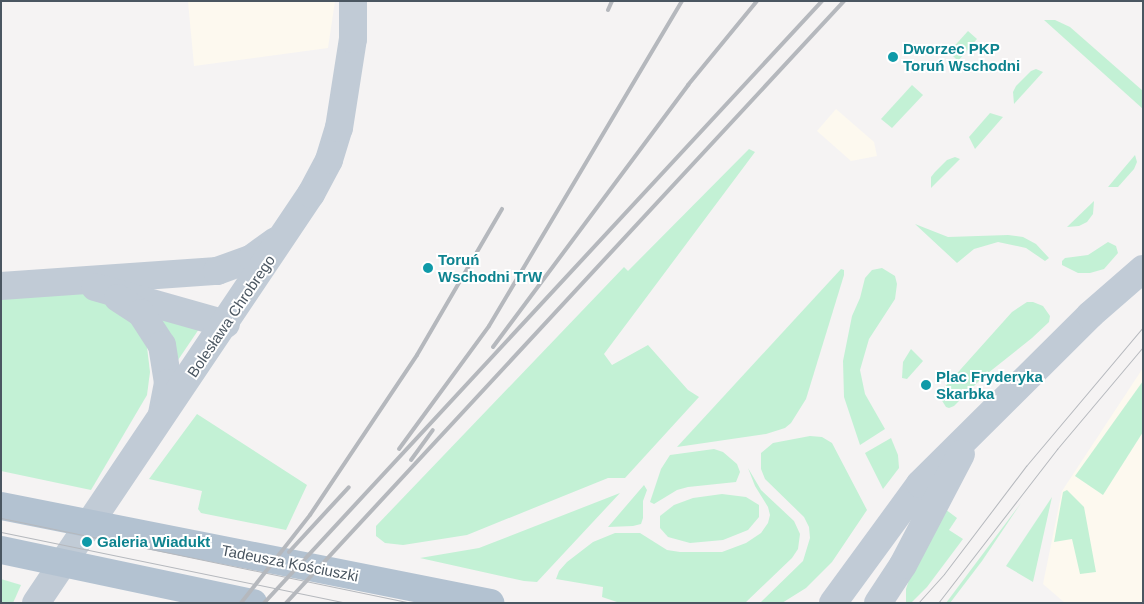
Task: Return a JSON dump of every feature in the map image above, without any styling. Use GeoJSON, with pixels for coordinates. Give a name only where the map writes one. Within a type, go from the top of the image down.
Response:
{"type":"FeatureCollection","features":[{"type":"Feature","properties":{"kind":"main road"},"geometry":{"type":"LineString","coordinates":[[1,498],[64,518]]}},
{"type":"Feature","properties":{"kind":"main road","name":"Tadeusza Kościuszki"},"geometry":{"type":"LineString","coordinates":[[1,506],[490,603]]}},
{"type":"Feature","properties":{"kind":"main road"},"geometry":{"type":"LineString","coordinates":[[1,550],[253,603]]}},
{"type":"Feature","properties":{"kind":"street","name":"Bolesława Chrobrego"},"geometry":{"type":"LineString","coordinates":[[36,603],[285,235],[311,194],[329,160],[339,128],[353,39],[354,1]]}},
{"type":"Feature","properties":{"kind":"street"},"geometry":{"type":"LineString","coordinates":[[1,286],[217,271],[252,258],[285,235]]}},
{"type":"Feature","properties":{"kind":"street"},"geometry":{"type":"LineString","coordinates":[[833,603],[920,484],[1090,315],[1143,269]]}},
{"type":"Feature","properties":{"kind":"street"},"geometry":{"type":"LineString","coordinates":[[179,275],[226,324]]}},
{"type":"Feature","properties":{"kind":"street"},"geometry":{"type":"LineString","coordinates":[[74,282],[226,324]]}},
{"type":"Feature","properties":{"kind":"street"},"geometry":{"type":"LineString","coordinates":[[109,291],[141,313],[162,345],[168,383],[161,420]]}},
{"type":"Feature","properties":{"kind":"street"},"geometry":{"type":"LineString","coordinates":[[878,603],[903,565],[970,435]]}},
{"type":"Feature","properties":{"kind":"street"},"geometry":{"type":"LineString","coordinates":[[895,603],[903,565]]}},
{"type":"Feature","properties":{"kind":"street"},"geometry":{"type":"LineString","coordinates":[[822,603],[852,576]]}},
{"type":"Feature","properties":{"kind":"shaded area"},"geometry":{"type":"Polygon","coordinates":[[[188,1],[335,1],[328,48],[194,66],[188,1]]]}},
{"type":"Feature","properties":{"kind":"shaded area"},"geometry":{"type":"Polygon","coordinates":[[[836,109],[874,142],[877,156],[851,161],[817,131],[836,109]]]}},
{"type":"Feature","properties":{"kind":"shaded area"},"geometry":{"type":"Polygon","coordinates":[[[1143,368],[1143,603],[1065,603],[1043,584],[1062,491],[1143,368]]]}},
{"type":"Feature","properties":{"kind":"green space"},"geometry":{"type":"Polygon","coordinates":[[[1044,20],[1055,20],[1070,27],[1143,91],[1143,109],[1044,20]]]}},
{"type":"Feature","properties":{"kind":"green space"},"geometry":{"type":"Polygon","coordinates":[[[968,31],[977,39],[958,61],[949,52],[968,31]]]}},
{"type":"Feature","properties":{"kind":"green space"},"geometry":{"type":"Polygon","coordinates":[[[1036,69],[1043,72],[1014,104],[1013,92],[1016,86],[1031,71],[1036,69]]]}},
{"type":"Feature","properties":{"kind":"green space"},"geometry":{"type":"Polygon","coordinates":[[[912,85],[923,95],[892,128],[881,119],[912,85]]]}},
{"type":"Feature","properties":{"kind":"green space"},"geometry":{"type":"Polygon","coordinates":[[[990,113],[1003,117],[975,149],[969,137],[990,113]]]}},
{"type":"Feature","properties":{"kind":"green space"},"geometry":{"type":"Polygon","coordinates":[[[749,149],[755,152],[604,354],[612,365],[648,345],[688,390],[699,397],[625,478],[608,478],[467,535],[403,545],[385,543],[376,536],[376,526],[624,267],[628,271],[749,149]]]}},
{"type":"Feature","properties":{"kind":"green space"},"geometry":{"type":"Polygon","coordinates":[[[1135,155],[1137,162],[1134,169],[1118,187],[1108,187],[1135,155]]]}},
{"type":"Feature","properties":{"kind":"green space"},"geometry":{"type":"Polygon","coordinates":[[[955,157],[960,159],[931,188],[931,177],[947,160],[955,157]]]}},
{"type":"Feature","properties":{"kind":"green space"},"geometry":{"type":"Polygon","coordinates":[[[1094,201],[1093,214],[1087,222],[1079,226],[1067,227],[1094,201]]]}},
{"type":"Feature","properties":{"kind":"green space"},"geometry":{"type":"Polygon","coordinates":[[[915,224],[948,237],[1008,235],[1023,237],[1036,244],[1049,258],[1045,261],[1026,248],[998,242],[974,249],[957,263],[915,224]]]}},
{"type":"Feature","properties":{"kind":"green space"},"geometry":{"type":"Polygon","coordinates":[[[1108,242],[1116,246],[1118,253],[1104,269],[1090,273],[1078,273],[1062,265],[1062,261],[1065,258],[1088,255],[1108,242]]]}},
{"type":"Feature","properties":{"kind":"green space"},"geometry":{"type":"Polygon","coordinates":[[[882,268],[895,276],[897,284],[895,299],[869,339],[860,370],[865,394],[885,429],[860,445],[844,397],[843,361],[852,316],[860,298],[865,278],[872,270],[882,268]]]}},
{"type":"Feature","properties":{"kind":"green space"},"geometry":{"type":"Polygon","coordinates":[[[841,269],[844,270],[844,275],[806,399],[791,423],[785,428],[766,434],[677,447],[841,269]]]}},
{"type":"Feature","properties":{"kind":"green space"},"geometry":{"type":"Polygon","coordinates":[[[78,289],[118,307],[142,336],[147,347],[150,372],[147,395],[91,490],[1,471],[1,299],[78,289]]]}},
{"type":"Feature","properties":{"kind":"green space"},"geometry":{"type":"Polygon","coordinates":[[[1027,302],[1043,306],[1050,316],[1049,322],[983,377],[954,406],[946,407],[941,399],[943,389],[1012,312],[1027,302]]]}},
{"type":"Feature","properties":{"kind":"green space"},"geometry":{"type":"Polygon","coordinates":[[[158,315],[201,326],[176,363],[158,315]]]}},
{"type":"Feature","properties":{"kind":"green space"},"geometry":{"type":"Polygon","coordinates":[[[911,349],[923,361],[907,379],[902,378],[903,362],[911,349]]]}},
{"type":"Feature","properties":{"kind":"green space"},"geometry":{"type":"Polygon","coordinates":[[[1143,381],[1143,432],[1103,495],[1075,476],[1143,381]]]}},
{"type":"Feature","properties":{"kind":"green space"},"geometry":{"type":"Polygon","coordinates":[[[197,414],[307,485],[286,530],[201,513],[198,509],[202,491],[149,479],[197,414]]]}},
{"type":"Feature","properties":{"kind":"green space"},"geometry":{"type":"Polygon","coordinates":[[[810,436],[822,437],[832,443],[867,510],[832,562],[806,588],[782,603],[760,603],[803,561],[810,538],[809,527],[804,517],[765,479],[761,469],[761,453],[773,443],[810,436]]]}},
{"type":"Feature","properties":{"kind":"green space"},"geometry":{"type":"Polygon","coordinates":[[[891,438],[898,455],[899,468],[883,489],[865,453],[891,438]]]}},
{"type":"Feature","properties":{"kind":"green space"},"geometry":{"type":"Polygon","coordinates":[[[714,449],[723,452],[737,464],[740,472],[736,482],[688,487],[677,490],[654,504],[650,502],[661,469],[670,455],[714,449]]]}},
{"type":"Feature","properties":{"kind":"green space"},"geometry":{"type":"Polygon","coordinates":[[[748,468],[761,490],[794,521],[800,534],[798,549],[792,558],[745,603],[620,603],[602,597],[603,587],[556,579],[559,571],[567,562],[593,542],[615,533],[640,533],[667,550],[680,552],[722,552],[746,543],[761,533],[768,523],[770,515],[768,507],[755,486],[748,468]]]}},
{"type":"Feature","properties":{"kind":"green space"},"geometry":{"type":"Polygon","coordinates":[[[644,485],[647,490],[643,501],[641,524],[608,527],[644,485]]]}},
{"type":"Feature","properties":{"kind":"green space"},"geometry":{"type":"Polygon","coordinates":[[[1067,490],[1084,507],[1096,572],[1080,574],[1072,539],[1054,542],[1063,492],[1067,490]]]}},
{"type":"Feature","properties":{"kind":"green space"},"geometry":{"type":"Polygon","coordinates":[[[620,493],[537,582],[524,581],[420,558],[479,548],[620,493]]]}},
{"type":"Feature","properties":{"kind":"green space"},"geometry":{"type":"Polygon","coordinates":[[[722,494],[746,497],[759,505],[759,517],[748,530],[723,540],[690,543],[668,537],[660,528],[660,516],[674,505],[693,498],[722,494]]]}},
{"type":"Feature","properties":{"kind":"green space"},"geometry":{"type":"Polygon","coordinates":[[[1052,497],[1033,582],[1006,566],[1052,497]]]}},
{"type":"Feature","properties":{"kind":"green space"},"geometry":{"type":"Polygon","coordinates":[[[1021,503],[982,561],[950,603],[946,603],[1021,503]]]}},
{"type":"Feature","properties":{"kind":"green space"},"geometry":{"type":"Polygon","coordinates":[[[945,509],[957,518],[949,530],[963,539],[927,587],[911,603],[906,603],[906,589],[912,571],[945,509]]]}},
{"type":"Feature","properties":{"kind":"green space"},"geometry":{"type":"Polygon","coordinates":[[[1,579],[21,585],[13,603],[1,603],[1,579]]]}},
{"type":"Feature","properties":{"kind":"tram line"},"geometry":{"type":"LineString","coordinates":[[918,603],[944,574],[1026,466],[1143,327]]}},
{"type":"Feature","properties":{"kind":"tram line"},"geometry":{"type":"LineString","coordinates":[[938,603],[1057,449],[1143,347]]}},
{"type":"Feature","properties":{"kind":"tram line"},"geometry":{"type":"LineString","coordinates":[[1,518],[410,603]]}},
{"type":"Feature","properties":{"kind":"tram line"},"geometry":{"type":"LineString","coordinates":[[1,532],[346,603]]}},
{"type":"Feature","properties":{"kind":"railway"},"geometry":{"type":"LineString","coordinates":[[608,10],[612,1]]}},
{"type":"Feature","properties":{"kind":"railway"},"geometry":{"type":"LineString","coordinates":[[399,449],[489,326],[682,1]]}},
{"type":"Feature","properties":{"kind":"railway"},"geometry":{"type":"LineString","coordinates":[[493,347],[688,85],[757,1]]}},
{"type":"Feature","properties":{"kind":"railway"},"geometry":{"type":"LineString","coordinates":[[264,603],[822,1]]}},
{"type":"Feature","properties":{"kind":"railway"},"geometry":{"type":"LineString","coordinates":[[286,603],[844,1]]}},
{"type":"Feature","properties":{"kind":"railway"},"geometry":{"type":"LineString","coordinates":[[241,603],[310,515],[417,355],[502,209]]}},
{"type":"Feature","properties":{"kind":"railway"},"geometry":{"type":"LineString","coordinates":[[411,460],[433,430]]}},
{"type":"Feature","properties":{"kind":"railway"},"geometry":{"type":"LineString","coordinates":[[289,552],[349,487]]}},
{"type":"Feature","properties":{"kind":"place","name":"Dworzec PKP Toruń Wschodni"},"geometry":{"type":"Point","coordinates":[893,57]}},
{"type":"Feature","properties":{"kind":"place","name":"Toruń Wschodni TrW"},"geometry":{"type":"Point","coordinates":[428,268]}},
{"type":"Feature","properties":{"kind":"place","name":"Plac Fryderyka Skarbka"},"geometry":{"type":"Point","coordinates":[926,385]}},
{"type":"Feature","properties":{"kind":"place","name":"Galeria Wiadukt"},"geometry":{"type":"Point","coordinates":[87,542]}}]}
